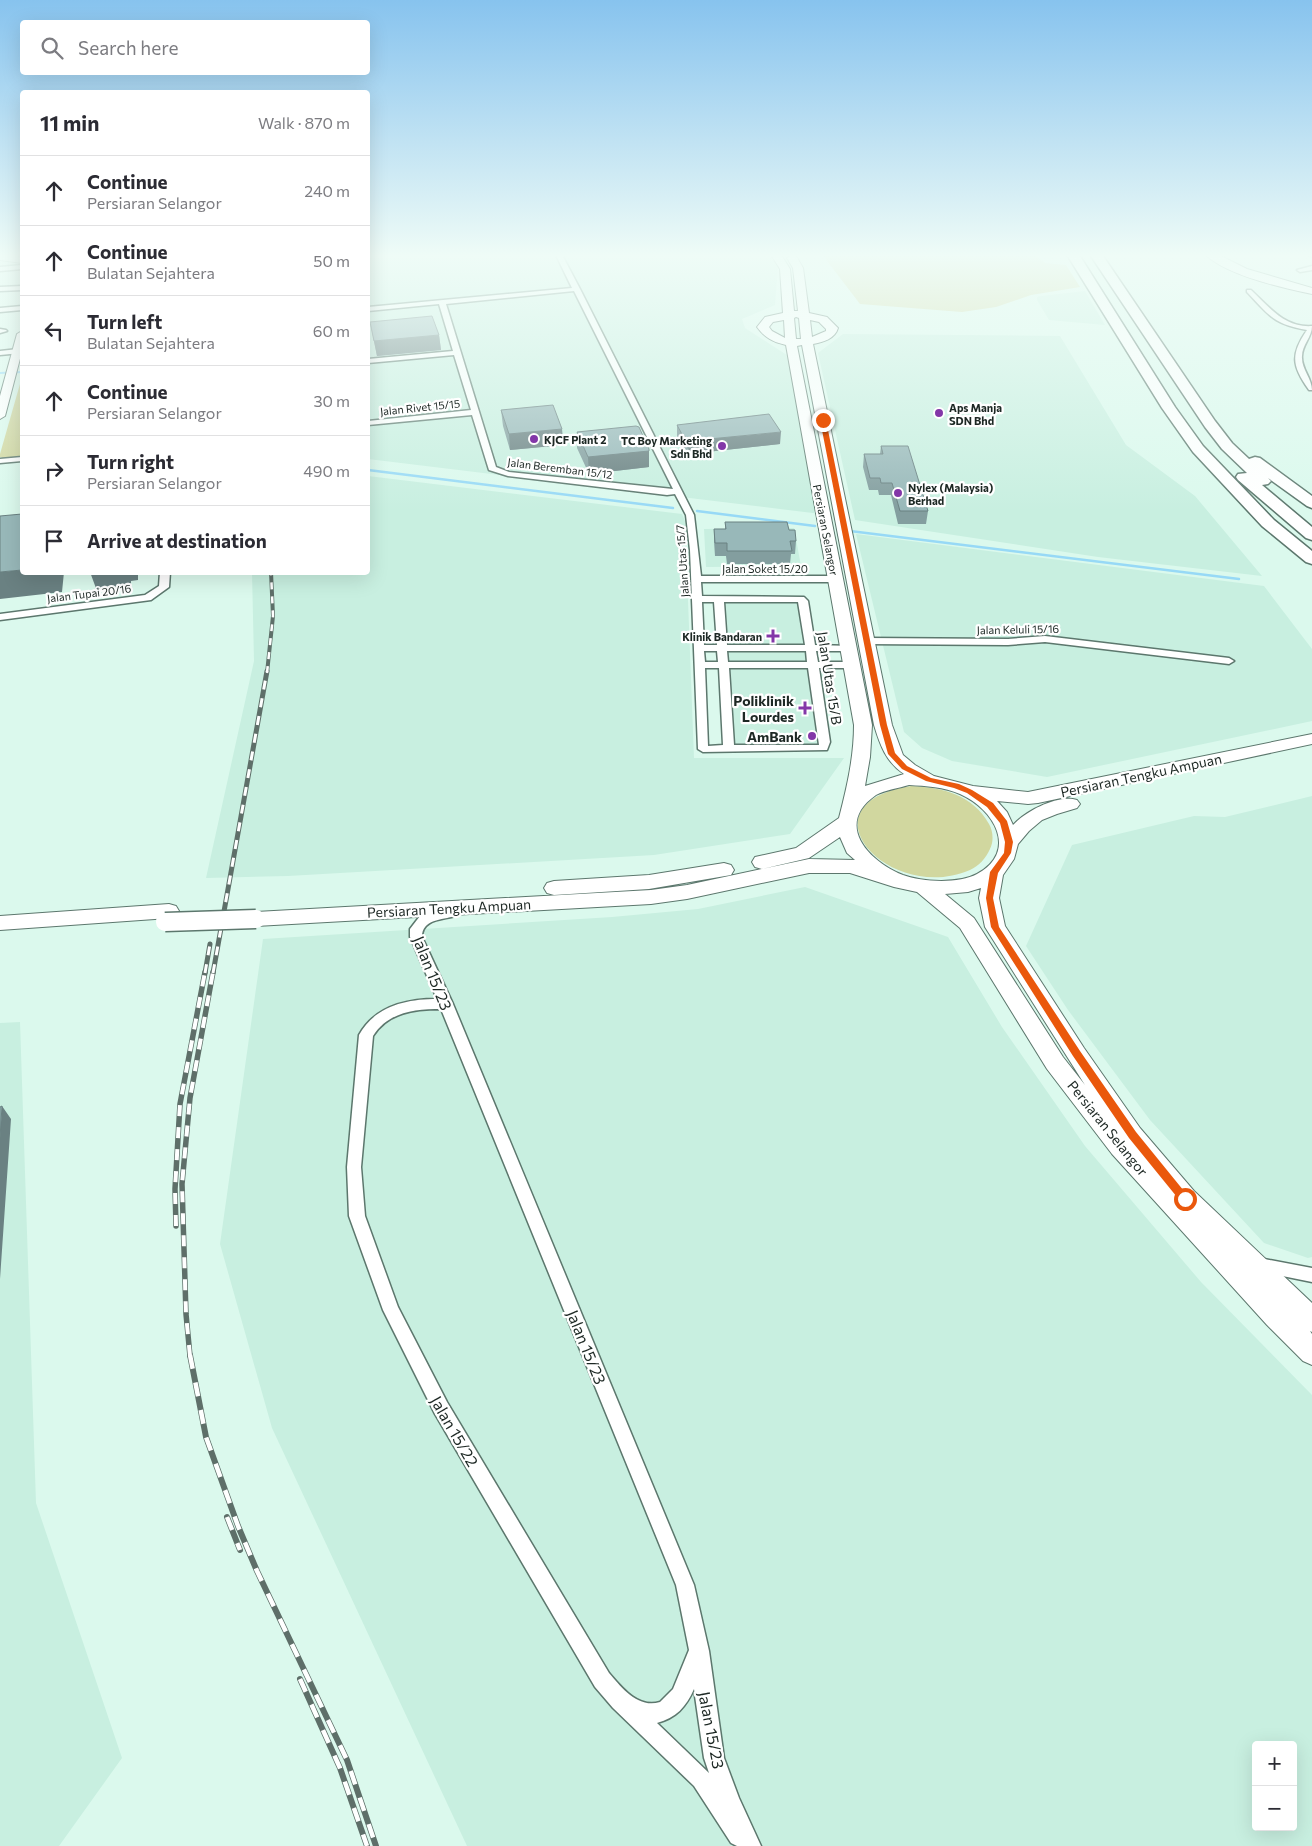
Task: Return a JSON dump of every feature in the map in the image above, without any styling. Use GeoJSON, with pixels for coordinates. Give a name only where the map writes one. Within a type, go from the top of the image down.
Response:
{"type":"FeatureCollection","features":[{"type":"Feature","properties":{"kind":"highway"},"geometry":{"type":"LineString","coordinates":[[1126,339],[1176,419],[1204,455],[1261,516],[1312,559]]}},
{"type":"Feature","properties":{"kind":"highway"},"geometry":{"type":"LineString","coordinates":[[1138,339],[1177,399],[1214,447],[1251,485],[1312,535]]}},
{"type":"Feature","properties":{"kind":"highway"},"geometry":{"type":"LineString","coordinates":[[1153,339],[1210,424],[1245,465],[1312,522]]}},
{"type":"Feature","properties":{"kind":"highway"},"geometry":{"type":"LineString","coordinates":[[1176,419],[1196,437],[1214,447]]}},
{"type":"Feature","properties":{"kind":"highway"},"geometry":{"type":"LineString","coordinates":[[1210,424],[1264,468],[1312,503]]}},
{"type":"Feature","properties":{"kind":"main road"},"geometry":{"type":"LineString","coordinates":[[781,339],[790,342],[807,342],[818,339]]}},
{"type":"Feature","properties":{"kind":"main road","name":"Persiaran Selangor"},"geometry":{"type":"LineString","coordinates":[[790,342],[863,725],[864,748],[860,776],[849,816]]}},
{"type":"Feature","properties":{"kind":"main road","name":"Persiaran Selangor"},"geometry":{"type":"LineString","coordinates":[[807,342],[883,725],[892,754],[905,768],[928,780]]}},
{"type":"Feature","properties":{"kind":"main road","name":"Persiaran Tengku Ampuan"},"geometry":{"type":"LineString","coordinates":[[969,791],[1028,798],[1038,797],[1312,739]]}},
{"type":"Feature","properties":{"kind":"main road","name":"Persiaran Tengku Ampuan"},"geometry":{"type":"LineString","coordinates":[[1009,842],[1024,823],[1045,810],[1312,751]]}},
{"type":"Feature","properties":{"kind":"main road"},"geometry":{"type":"LineString","coordinates":[[908,779],[928,780],[949,784],[969,791],[990,805],[1004,823],[1009,842],[1008,853],[994,872],[976,883],[952,888],[925,888],[894,880],[877,871],[863,860],[853,848],[848,835],[849,816],[860,798],[873,788],[890,782],[908,779]]}},
{"type":"Feature","properties":{"kind":"main road","name":"Persiaran Tengku Ampuan"},"geometry":{"type":"LineString","coordinates":[[258,913],[681,878],[802,853],[829,836],[849,816]]}},
{"type":"Feature","properties":{"kind":"main road","name":"Persiaran Tengku Ampuan"},"geometry":{"type":"LineString","coordinates":[[0,923],[485,906],[651,897],[688,892],[809,866],[851,866],[894,880]]}},
{"type":"Feature","properties":{"kind":"main road","name":"Persiaran Selangor"},"geometry":{"type":"LineString","coordinates":[[994,872],[990,898],[995,927],[1076,1054],[1132,1135],[1185,1199],[1312,1320]]}},
{"type":"Feature","properties":{"kind":"main road","name":"Persiaran Selangor"},"geometry":{"type":"LineString","coordinates":[[925,888],[967,923],[1055,1063],[1120,1147],[1276,1316],[1312,1352]]}},
{"type":"Feature","properties":{"kind":"main road","name":"Persiaran Tengku Ampuan"},"geometry":{"type":"LineString","coordinates":[[0,935],[167,917]]}},
{"type":"Feature","properties":{"kind":"street","name":"Jalan Beremban 15/12"},"geometry":{"type":"LineString","coordinates":[[452,339],[492,468],[496,471],[667,492],[679,491]]}},
{"type":"Feature","properties":{"kind":"street","name":"Jalan Utas 15/7"},"geometry":{"type":"LineString","coordinates":[[602,339],[690,515],[694,536],[703,748]]}},
{"type":"Feature","properties":{"kind":"street"},"geometry":{"type":"LineString","coordinates":[[1305,339],[1298,349],[1297,358],[1302,374],[1312,388]]}},
{"type":"Feature","properties":{"kind":"street"},"geometry":{"type":"LineString","coordinates":[[0,416],[3,395],[12,373],[20,342]]}},
{"type":"Feature","properties":{"kind":"street"},"geometry":{"type":"LineString","coordinates":[[0,353],[18,351]]}},
{"type":"Feature","properties":{"kind":"street"},"geometry":{"type":"LineString","coordinates":[[370,362],[456,353]]}},
{"type":"Feature","properties":{"kind":"street","name":"Jalan Rivet 15/15"},"geometry":{"type":"LineString","coordinates":[[370,423],[474,412]]}},
{"type":"Feature","properties":{"kind":"street"},"geometry":{"type":"LineString","coordinates":[[0,461],[20,459]]}},
{"type":"Feature","properties":{"kind":"street","name":"Jalan Tupai 20/16"},"geometry":{"type":"LineString","coordinates":[[0,617],[148,598],[164,587],[165,575]]}},
{"type":"Feature","properties":{"kind":"street","name":"Jalan Soket 15/20"},"geometry":{"type":"LineString","coordinates":[[695,579],[835,579]]}},
{"type":"Feature","properties":{"kind":"street","name":"Jalan Utas 15/B"},"geometry":{"type":"LineString","coordinates":[[696,599],[801,599],[804,601],[825,742],[823,748],[703,748]]}},
{"type":"Feature","properties":{"kind":"street"},"geometry":{"type":"LineString","coordinates":[[719,599],[729,748]]}},
{"type":"Feature","properties":{"kind":"street","name":"Jalan Keluli 15/16"},"geometry":{"type":"LineString","coordinates":[[867,641],[1008,642],[1045,639],[1229,661]]}},
{"type":"Feature","properties":{"kind":"street"},"geometry":{"type":"LineString","coordinates":[[699,648],[848,648]]}},
{"type":"Feature","properties":{"kind":"street"},"geometry":{"type":"LineString","coordinates":[[700,665],[851,665]]}},
{"type":"Feature","properties":{"kind":"street","name":"Jalan 15/23"},"geometry":{"type":"LineString","coordinates":[[485,906],[424,919],[416,929],[416,937],[446,1004],[684,1585],[699,1651],[714,1758],[730,1802],[750,1846]]}},
{"type":"Feature","properties":{"kind":"street","name":"Jalan 15/22"},"geometry":{"type":"LineString","coordinates":[[446,1004],[428,1003],[390,1012],[370,1026],[366,1035],[354,1167],[357,1216],[391,1310],[441,1408],[602,1680],[620,1701],[701,1778],[745,1846]]}},
{"type":"Feature","properties":{"kind":"street"},"geometry":{"type":"LineString","coordinates":[[1254,1264],[1312,1275]]}},
{"type":"Feature","properties":{"kind":"street"},"geometry":{"type":"LineString","coordinates":[[620,1701],[646,1713],[659,1712],[668,1708],[680,1698],[699,1651]]}},
{"type":"Feature","properties":{"kind":"shaded area"},"geometry":{"type":"Polygon","coordinates":[[[370,339],[762,339],[790,357],[821,514],[370,459],[370,339]]]}},
{"type":"Feature","properties":{"kind":"shaded area"},"geometry":{"type":"Polygon","coordinates":[[[836,339],[1062,339],[1126,445],[1195,496],[1262,576],[1098,557],[855,520],[818,353],[836,339]]]}},
{"type":"Feature","properties":{"kind":"shaded area"},"geometry":{"type":"Polygon","coordinates":[[[370,476],[682,514],[685,521],[694,758],[844,758],[790,834],[654,855],[288,876],[206,878],[254,661],[252,575],[370,575],[370,476]]]}},
{"type":"Feature","properties":{"kind":"shaded area"},"geometry":{"type":"Polygon","coordinates":[[[794,528],[801,566],[706,567],[704,529],[794,528]]]}},
{"type":"Feature","properties":{"kind":"shaded area"},"geometry":{"type":"Polygon","coordinates":[[[856,534],[1264,586],[1312,649],[1312,721],[1047,777],[952,761],[922,748],[904,732],[856,534]]]}},
{"type":"Feature","properties":{"kind":"shaded area"},"geometry":{"type":"Polygon","coordinates":[[[723,601],[800,601],[819,745],[733,746],[723,601]]]}},
{"type":"Feature","properties":{"kind":"shaded area"},"geometry":{"type":"Polygon","coordinates":[[[1312,796],[1312,1257],[1308,1258],[1264,1243],[1150,1120],[1068,1010],[1026,946],[1072,845],[1194,816],[1225,817],[1312,796]]]}},
{"type":"Feature","properties":{"kind":"shaded area"},"geometry":{"type":"Polygon","coordinates":[[[805,887],[948,937],[1002,1027],[1085,1146],[1201,1282],[1312,1395],[1312,1846],[467,1846],[272,1428],[220,1244],[263,939],[612,917],[698,909],[805,887]]]}},
{"type":"Feature","properties":{"kind":"shaded area"},"geometry":{"type":"Polygon","coordinates":[[[20,1022],[36,1503],[122,1758],[59,1846],[0,1846],[0,1023],[20,1022]]]}},
{"type":"Feature","properties":{"kind":"green space"},"geometry":{"type":"Polygon","coordinates":[[[20,384],[20,457],[5,459],[0,457],[20,384]]]}},
{"type":"Feature","properties":{"kind":"green space"},"geometry":{"type":"Polygon","coordinates":[[[911,786],[934,788],[956,794],[965,799],[982,814],[990,827],[992,839],[988,852],[979,864],[970,870],[940,877],[911,874],[886,864],[867,848],[858,830],[861,812],[877,796],[911,786]]]}},
{"type":"Feature","properties":{"kind":"building"},"geometry":{"type":"Polygon","coordinates":[[[374,339],[394,339],[374,341],[374,339]]]}},
{"type":"Feature","properties":{"kind":"building"},"geometry":{"type":"Polygon","coordinates":[[[553,405],[562,429],[509,434],[501,410],[553,405]]]}},
{"type":"Feature","properties":{"kind":"building"},"geometry":{"type":"Polygon","coordinates":[[[769,414],[781,432],[689,441],[683,436],[677,425],[769,414]]]}},
{"type":"Feature","properties":{"kind":"building"},"geometry":{"type":"Polygon","coordinates":[[[639,427],[649,451],[588,457],[577,432],[639,427]]]}},
{"type":"Feature","properties":{"kind":"building","name":"Nylex (Malaysia) Berhad"},"geometry":{"type":"Polygon","coordinates":[[[881,446],[908,446],[928,511],[900,511],[892,483],[881,483],[880,478],[870,478],[864,454],[883,454],[881,446]]]}},
{"type":"Feature","properties":{"kind":"building"},"geometry":{"type":"Polygon","coordinates":[[[20,514],[20,570],[0,572],[0,516],[20,514]]]}},
{"type":"Feature","properties":{"kind":"building"},"geometry":{"type":"Polygon","coordinates":[[[725,522],[787,522],[789,530],[795,530],[796,541],[790,541],[792,551],[727,551],[727,543],[715,543],[714,529],[726,529],[725,522]]]}},
{"type":"Feature","properties":{"kind":"building"},"geometry":{"type":"Polygon","coordinates":[[[2,1106],[0,1138],[0,1107],[2,1106]]]}},
{"type":"Feature","properties":{"kind":"waterway"},"geometry":{"type":"LineString","coordinates":[[0,373],[20,372]]}},
{"type":"Feature","properties":{"kind":"waterway"},"geometry":{"type":"LineString","coordinates":[[370,470],[673,508]]}},
{"type":"Feature","properties":{"kind":"waterway"},"geometry":{"type":"LineString","coordinates":[[697,511],[815,526]]}},
{"type":"Feature","properties":{"kind":"waterway"},"geometry":{"type":"LineString","coordinates":[[850,531],[1239,579]]}},
{"type":"Feature","properties":{"kind":"railway"},"geometry":{"type":"LineString","coordinates":[[267,673],[273,616],[271,575]]}},
{"type":"Feature","properties":{"kind":"railway"},"geometry":{"type":"LineString","coordinates":[[213,973],[267,671]]}},
{"type":"Feature","properties":{"kind":"railway"},"geometry":{"type":"LineString","coordinates":[[205,973],[210,944]]}},
{"type":"Feature","properties":{"kind":"railway"},"geometry":{"type":"LineString","coordinates":[[176,1226],[175,1189],[180,1104],[205,972]]}},
{"type":"Feature","properties":{"kind":"railway"},"geometry":{"type":"LineString","coordinates":[[190,1356],[186,1314],[182,1184],[190,1098],[213,972]]}},
{"type":"Feature","properties":{"kind":"railway"},"geometry":{"type":"LineString","coordinates":[[190,1355],[206,1437],[238,1526],[257,1571],[347,1760],[376,1846]]}},
{"type":"Feature","properties":{"kind":"railway"},"geometry":{"type":"LineString","coordinates":[[227,1517],[240,1550]]}},
{"type":"Feature","properties":{"kind":"railway"},"geometry":{"type":"LineString","coordinates":[[300,1679],[340,1768],[367,1846]]}},
{"type":"Feature","properties":{"kind":"place","name":"Aps Manja SDN Bhd"},"geometry":{"type":"Point","coordinates":[939,413]}},
{"type":"Feature","properties":{"kind":"place","name":"KJCF Plant 2"},"geometry":{"type":"Point","coordinates":[534,439]}},
{"type":"Feature","properties":{"kind":"place","name":"TC Boy Marketing Sdn Bhd"},"geometry":{"type":"Point","coordinates":[722,446]}},
{"type":"Feature","properties":{"kind":"place","name":"Nylex (Malaysia) Berhad"},"geometry":{"type":"Point","coordinates":[898,493]}},
{"type":"Feature","properties":{"kind":"place","name":"Klinik Bandaran"},"geometry":{"type":"Point","coordinates":[773,636]}},
{"type":"Feature","properties":{"kind":"place","name":"Poliklinik Lourdes"},"geometry":{"type":"Point","coordinates":[805,708]}},
{"type":"Feature","properties":{"kind":"place","name":"AmBank"},"geometry":{"type":"Point","coordinates":[812,736]}},
{"type":"Feature","properties":{"kind":"route"},"geometry":{"type":"LineString","coordinates":[[823,420],[883,725],[892,754],[905,768],[928,780],[943,782],[969,791],[990,805],[1004,823],[1009,842],[1008,853],[994,872],[990,898],[995,927],[1076,1054],[1132,1135],[1185,1199]]}}]}
